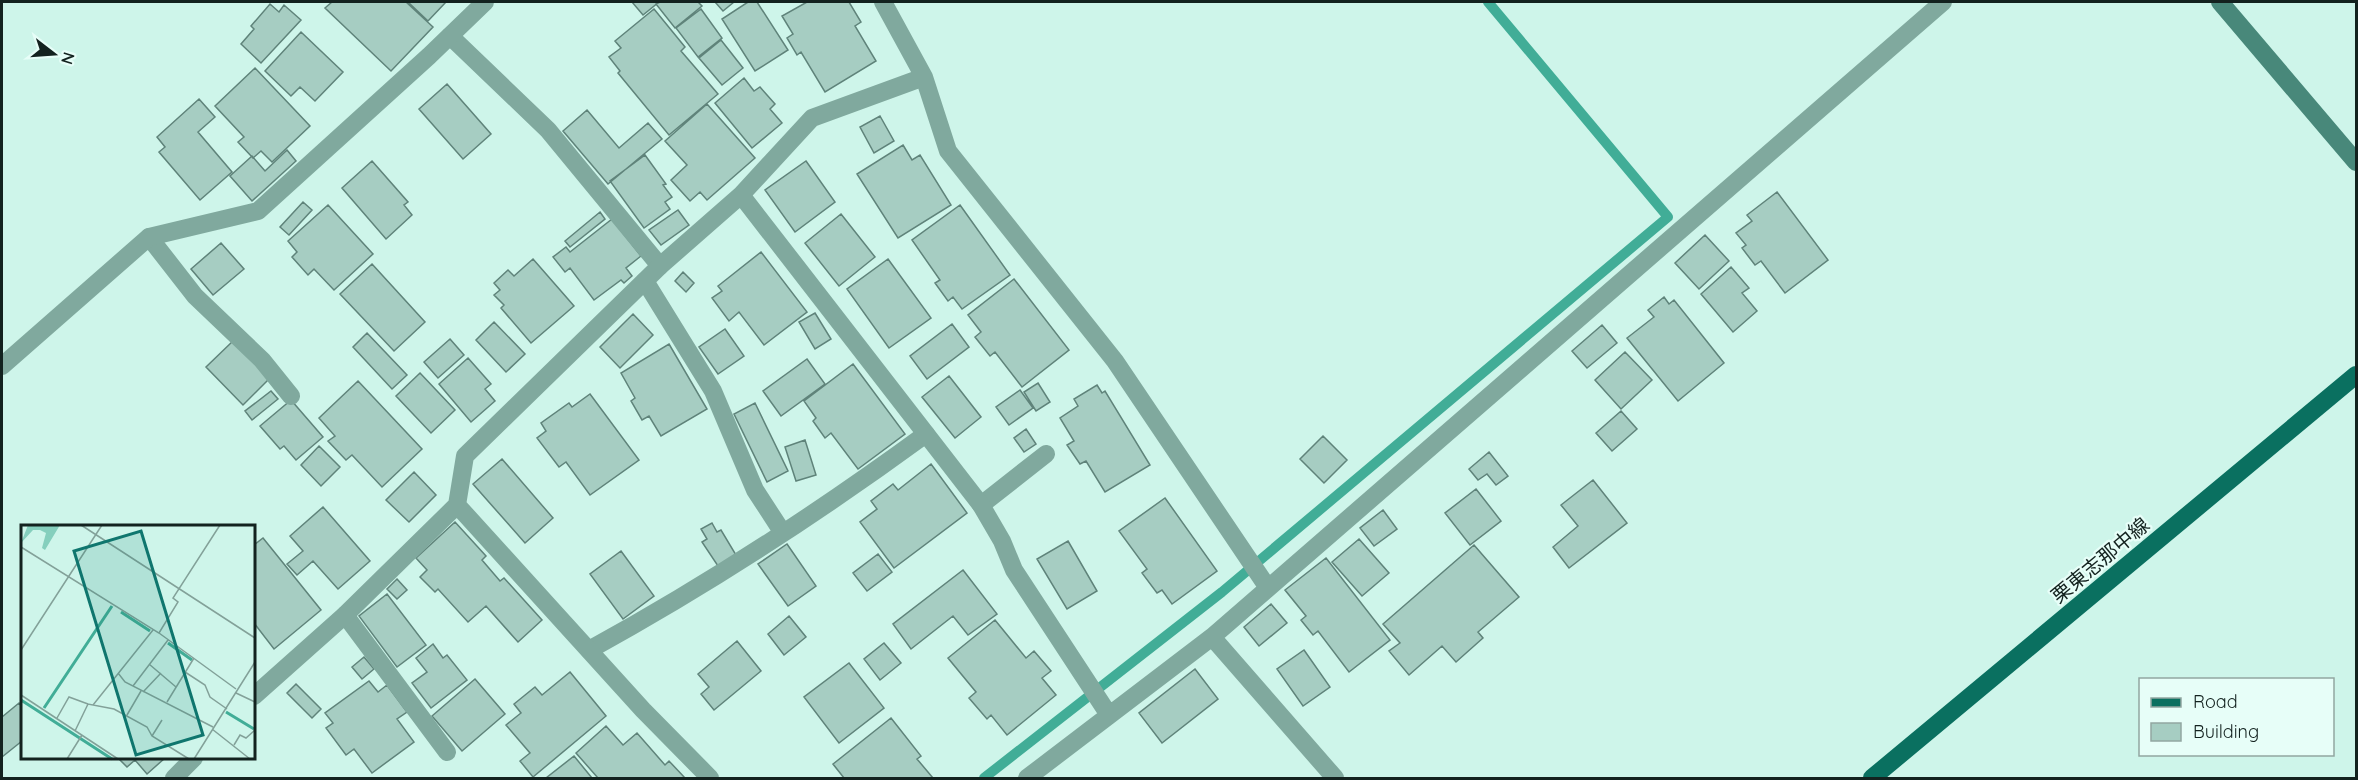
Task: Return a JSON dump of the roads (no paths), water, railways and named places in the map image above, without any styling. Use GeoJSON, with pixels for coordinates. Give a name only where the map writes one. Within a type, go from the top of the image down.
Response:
{"type":"FeatureCollection","features":[{"type":"Feature","properties":{"kind":"main road","name":"栗東志那中線"},"geometry":{"type":"LineString","coordinates":[[1872,778],[2356,375]]}},
{"type":"Feature","properties":{"kind":"street"},"geometry":{"type":"LineString","coordinates":[[2,366],[149,237],[258,211],[485,2]]}},
{"type":"Feature","properties":{"kind":"street"},"geometry":{"type":"LineString","coordinates":[[883,2],[924,77],[948,151],[1115,361],[1268,588]]}},
{"type":"Feature","properties":{"kind":"street"},"geometry":{"type":"LineString","coordinates":[[1027,778],[1212,637],[1943,2]]}},
{"type":"Feature","properties":{"kind":"street"},"geometry":{"type":"LineString","coordinates":[[2220,2],[2356,162]]}},
{"type":"Feature","properties":{"kind":"street"},"geometry":{"type":"LineString","coordinates":[[450,36],[548,130],[660,266]]}},
{"type":"Feature","properties":{"kind":"street"},"geometry":{"type":"LineString","coordinates":[[255,695],[345,615],[457,504],[465,456],[660,266],[741,195],[812,118],[924,77]]}},
{"type":"Feature","properties":{"kind":"street"},"geometry":{"type":"LineString","coordinates":[[741,195],[981,505],[1002,541],[1014,570],[1109,715]]}},
{"type":"Feature","properties":{"kind":"street"},"geometry":{"type":"LineString","coordinates":[[149,237],[195,296],[262,360],[291,396]]}},
{"type":"Feature","properties":{"kind":"street"},"geometry":{"type":"LineString","coordinates":[[645,282],[713,391],[755,490],[783,533]]}},
{"type":"Feature","properties":{"kind":"street"},"geometry":{"type":"LineString","coordinates":[[589,650],[636,624],[783,533],[848,491],[926,434]]}},
{"type":"Feature","properties":{"kind":"street"},"geometry":{"type":"LineString","coordinates":[[981,505],[1046,454]]}},
{"type":"Feature","properties":{"kind":"street"},"geometry":{"type":"LineString","coordinates":[[457,504],[643,710],[710,778]]}},
{"type":"Feature","properties":{"kind":"street"},"geometry":{"type":"LineString","coordinates":[[345,615],[447,752]]}},
{"type":"Feature","properties":{"kind":"street"},"geometry":{"type":"LineString","coordinates":[[1212,637],[1335,778]]}},
{"type":"Feature","properties":{"kind":"street"},"geometry":{"type":"LineString","coordinates":[[174,778],[193,759]]}},
{"type":"Feature","properties":{"kind":"waterway"},"geometry":{"type":"LineString","coordinates":[[984,778],[1222,592],[1668,217],[1488,2]]}}]}
